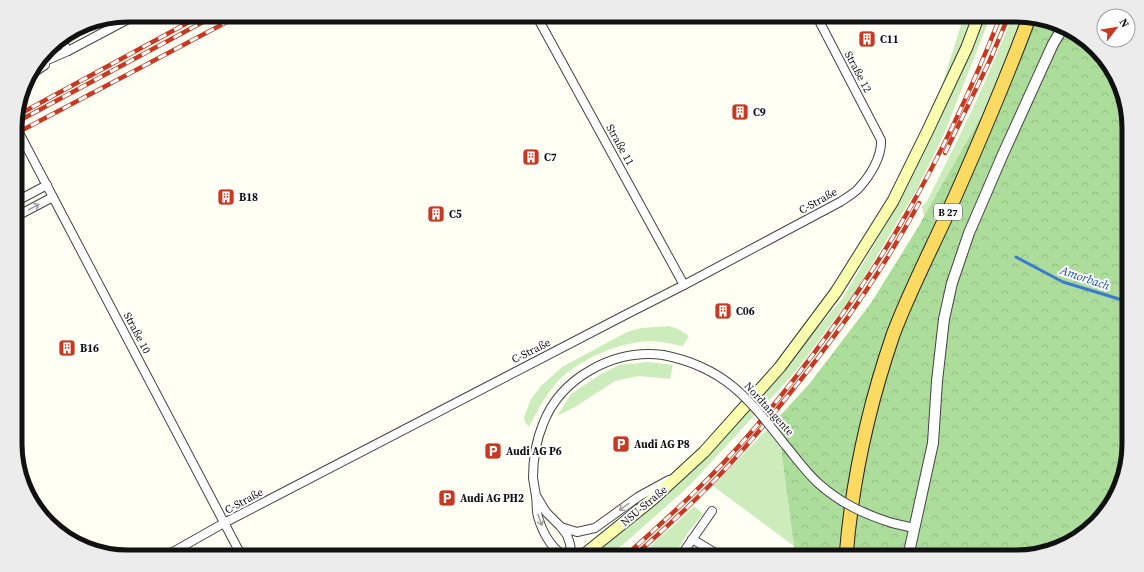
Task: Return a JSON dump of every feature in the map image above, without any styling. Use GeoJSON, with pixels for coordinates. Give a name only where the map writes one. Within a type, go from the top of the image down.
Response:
{"type":"FeatureCollection","features":[{"type":"Feature","properties":{"kind":"highway","name":"B 27"},"geometry":{"type":"LineString","coordinates":[[847,550],[858,463],[870,408],[894,334],[1007,78],[1027,23]]}},
{"type":"Feature","properties":{"kind":"main road","name":"NSU-Straße"},"geometry":{"type":"LineString","coordinates":[[589,550],[653,499],[704,452],[780,368],[836,292],[893,201],[967,47],[976,22]]}},
{"type":"Feature","properties":{"kind":"street"},"geometry":{"type":"LineString","coordinates":[[46,61],[64,53],[122,22]]}},
{"type":"Feature","properties":{"kind":"street","name":"Straße 11"},"geometry":{"type":"LineString","coordinates":[[540,22],[684,285]]}},
{"type":"Feature","properties":{"kind":"street","name":"Straße 12"},"geometry":{"type":"LineString","coordinates":[[820,22],[881,140]]}},
{"type":"Feature","properties":{"kind":"street"},"geometry":{"type":"LineString","coordinates":[[909,550],[933,443],[940,350],[944,319],[952,283],[969,233],[1003,154],[1053,44],[1060,32]]}},
{"type":"Feature","properties":{"kind":"street"},"geometry":{"type":"LineString","coordinates":[[62,45],[64,53]]}},
{"type":"Feature","properties":{"kind":"street"},"geometry":{"type":"LineString","coordinates":[[40,69],[64,53]]}},
{"type":"Feature","properties":{"kind":"street","name":"Straße 10"},"geometry":{"type":"LineString","coordinates":[[22,138],[237,550]]}},
{"type":"Feature","properties":{"kind":"street","name":"C-Straße"},"geometry":{"type":"LineString","coordinates":[[176,550],[224,523],[684,285],[846,198],[858,189],[868,176],[880,156],[882,148],[881,140]]}},
{"type":"Feature","properties":{"kind":"street"},"geometry":{"type":"LineString","coordinates":[[22,198],[47,185]]}},
{"type":"Feature","properties":{"kind":"street"},"geometry":{"type":"LineString","coordinates":[[22,214],[53,197]]}},
{"type":"Feature","properties":{"kind":"street","name":"Nordtangente"},"geometry":{"type":"LineString","coordinates":[[551,544],[538,516],[533,479],[536,447],[550,410],[568,386],[594,368],[622,357],[649,353],[683,358],[701,365],[726,381],[749,401],[818,483],[847,505],[866,515],[914,528]]}},
{"type":"Feature","properties":{"kind":"street"},"geometry":{"type":"LineString","coordinates":[[561,527],[577,532],[595,528],[638,497],[682,473]]}},
{"type":"Feature","properties":{"kind":"street"},"geometry":{"type":"LineString","coordinates":[[536,495],[546,512],[561,527],[570,544],[570,550]]}},
{"type":"Feature","properties":{"kind":"street"},"geometry":{"type":"LineString","coordinates":[[685,550],[712,511]]}},
{"type":"Feature","properties":{"kind":"street"},"geometry":{"type":"LineString","coordinates":[[692,539],[710,550]]}},
{"type":"Feature","properties":{"kind":"street"},"geometry":{"type":"LineString","coordinates":[[551,544],[552,550]]}},
{"type":"Feature","properties":{"kind":"street"},"geometry":{"type":"LineString","coordinates":[[551,544],[556,550]]}},
{"type":"Feature","properties":{"kind":"green space"},"geometry":{"type":"Polygon","coordinates":[[[962,22],[988,22],[944,134],[917,189],[856,291],[796,371],[688,487],[617,550],[598,550],[778,374],[842,299],[897,206],[921,152],[962,22]]]}},
{"type":"Feature","properties":{"kind":"green space"},"geometry":{"type":"Polygon","coordinates":[[[1010,22],[1029,23],[1020,49],[924,216],[922,206],[927,201],[950,155],[1010,22]]]}},
{"type":"Feature","properties":{"kind":"green space"},"geometry":{"type":"Polygon","coordinates":[[[1029,23],[1044,26],[1063,33],[1086,48],[1096,58],[1111,81],[1120,107],[1122,128],[1122,451],[1120,465],[1111,491],[1096,514],[1086,524],[1063,539],[1037,548],[1023,550],[792,550],[794,546],[777,419],[810,383],[871,303],[920,224],[1020,49],[1029,23]]]}},
{"type":"Feature","properties":{"kind":"green space"},"geometry":{"type":"Polygon","coordinates":[[[669,326],[678,329],[689,336],[683,346],[653,341],[637,342],[600,353],[578,365],[558,381],[546,397],[529,427],[525,422],[524,417],[531,399],[541,386],[562,367],[627,332],[641,328],[669,326]]]}},
{"type":"Feature","properties":{"kind":"green space"},"geometry":{"type":"Polygon","coordinates":[[[648,362],[673,365],[670,379],[639,376],[615,381],[575,407],[557,416],[571,394],[598,376],[619,365],[648,362]]]}},
{"type":"Feature","properties":{"kind":"green space"},"geometry":{"type":"Polygon","coordinates":[[[777,419],[794,546],[713,486],[777,419]]]}},
{"type":"Feature","properties":{"kind":"green space"},"geometry":{"type":"Polygon","coordinates":[[[694,506],[703,514],[689,531],[677,550],[646,550],[694,506]]]}},
{"type":"Feature","properties":{"kind":"waterway","name":"Amorbach"},"geometry":{"type":"LineString","coordinates":[[1016,257],[1063,282],[1122,300]]}},
{"type":"Feature","properties":{"kind":"railway"},"geometry":{"type":"LineString","coordinates":[[23,112],[189,22]]}},
{"type":"Feature","properties":{"kind":"railway"},"geometry":{"type":"LineString","coordinates":[[22,119],[203,22]]}},
{"type":"Feature","properties":{"kind":"railway"},"geometry":{"type":"LineString","coordinates":[[22,130],[227,22]]}},
{"type":"Feature","properties":{"kind":"railway"},"geometry":{"type":"LineString","coordinates":[[632,550],[691,496],[723,464],[753,430],[814,353],[853,299],[920,191],[969,91],[998,22]]}},
{"type":"Feature","properties":{"kind":"railway"},"geometry":{"type":"LineString","coordinates":[[945,153],[990,60],[1006,22]]}},
{"type":"Feature","properties":{"kind":"railway"},"geometry":{"type":"LineString","coordinates":[[641,550],[723,472],[805,375],[874,279],[905,229],[919,203]]}},
{"type":"Feature","properties":{"kind":"place","name":"C11"},"geometry":{"type":"Point","coordinates":[867,39]}},
{"type":"Feature","properties":{"kind":"place","name":"C9"},"geometry":{"type":"Point","coordinates":[740,112]}},
{"type":"Feature","properties":{"kind":"place","name":"C7"},"geometry":{"type":"Point","coordinates":[531,157]}},
{"type":"Feature","properties":{"kind":"place","name":"B18"},"geometry":{"type":"Point","coordinates":[226,197]}},
{"type":"Feature","properties":{"kind":"place","name":"C5"},"geometry":{"type":"Point","coordinates":[436,214]}},
{"type":"Feature","properties":{"kind":"place","name":"C06"},"geometry":{"type":"Point","coordinates":[723,311]}},
{"type":"Feature","properties":{"kind":"place","name":"B16"},"geometry":{"type":"Point","coordinates":[67,348]}},
{"type":"Feature","properties":{"kind":"place","name":"Audi AG P8"},"geometry":{"type":"Point","coordinates":[621,444]}},
{"type":"Feature","properties":{"kind":"place","name":"Audi AG P6"},"geometry":{"type":"Point","coordinates":[493,451]}},
{"type":"Feature","properties":{"kind":"place","name":"Audi AG PH2"},"geometry":{"type":"Point","coordinates":[447,498]}}]}
